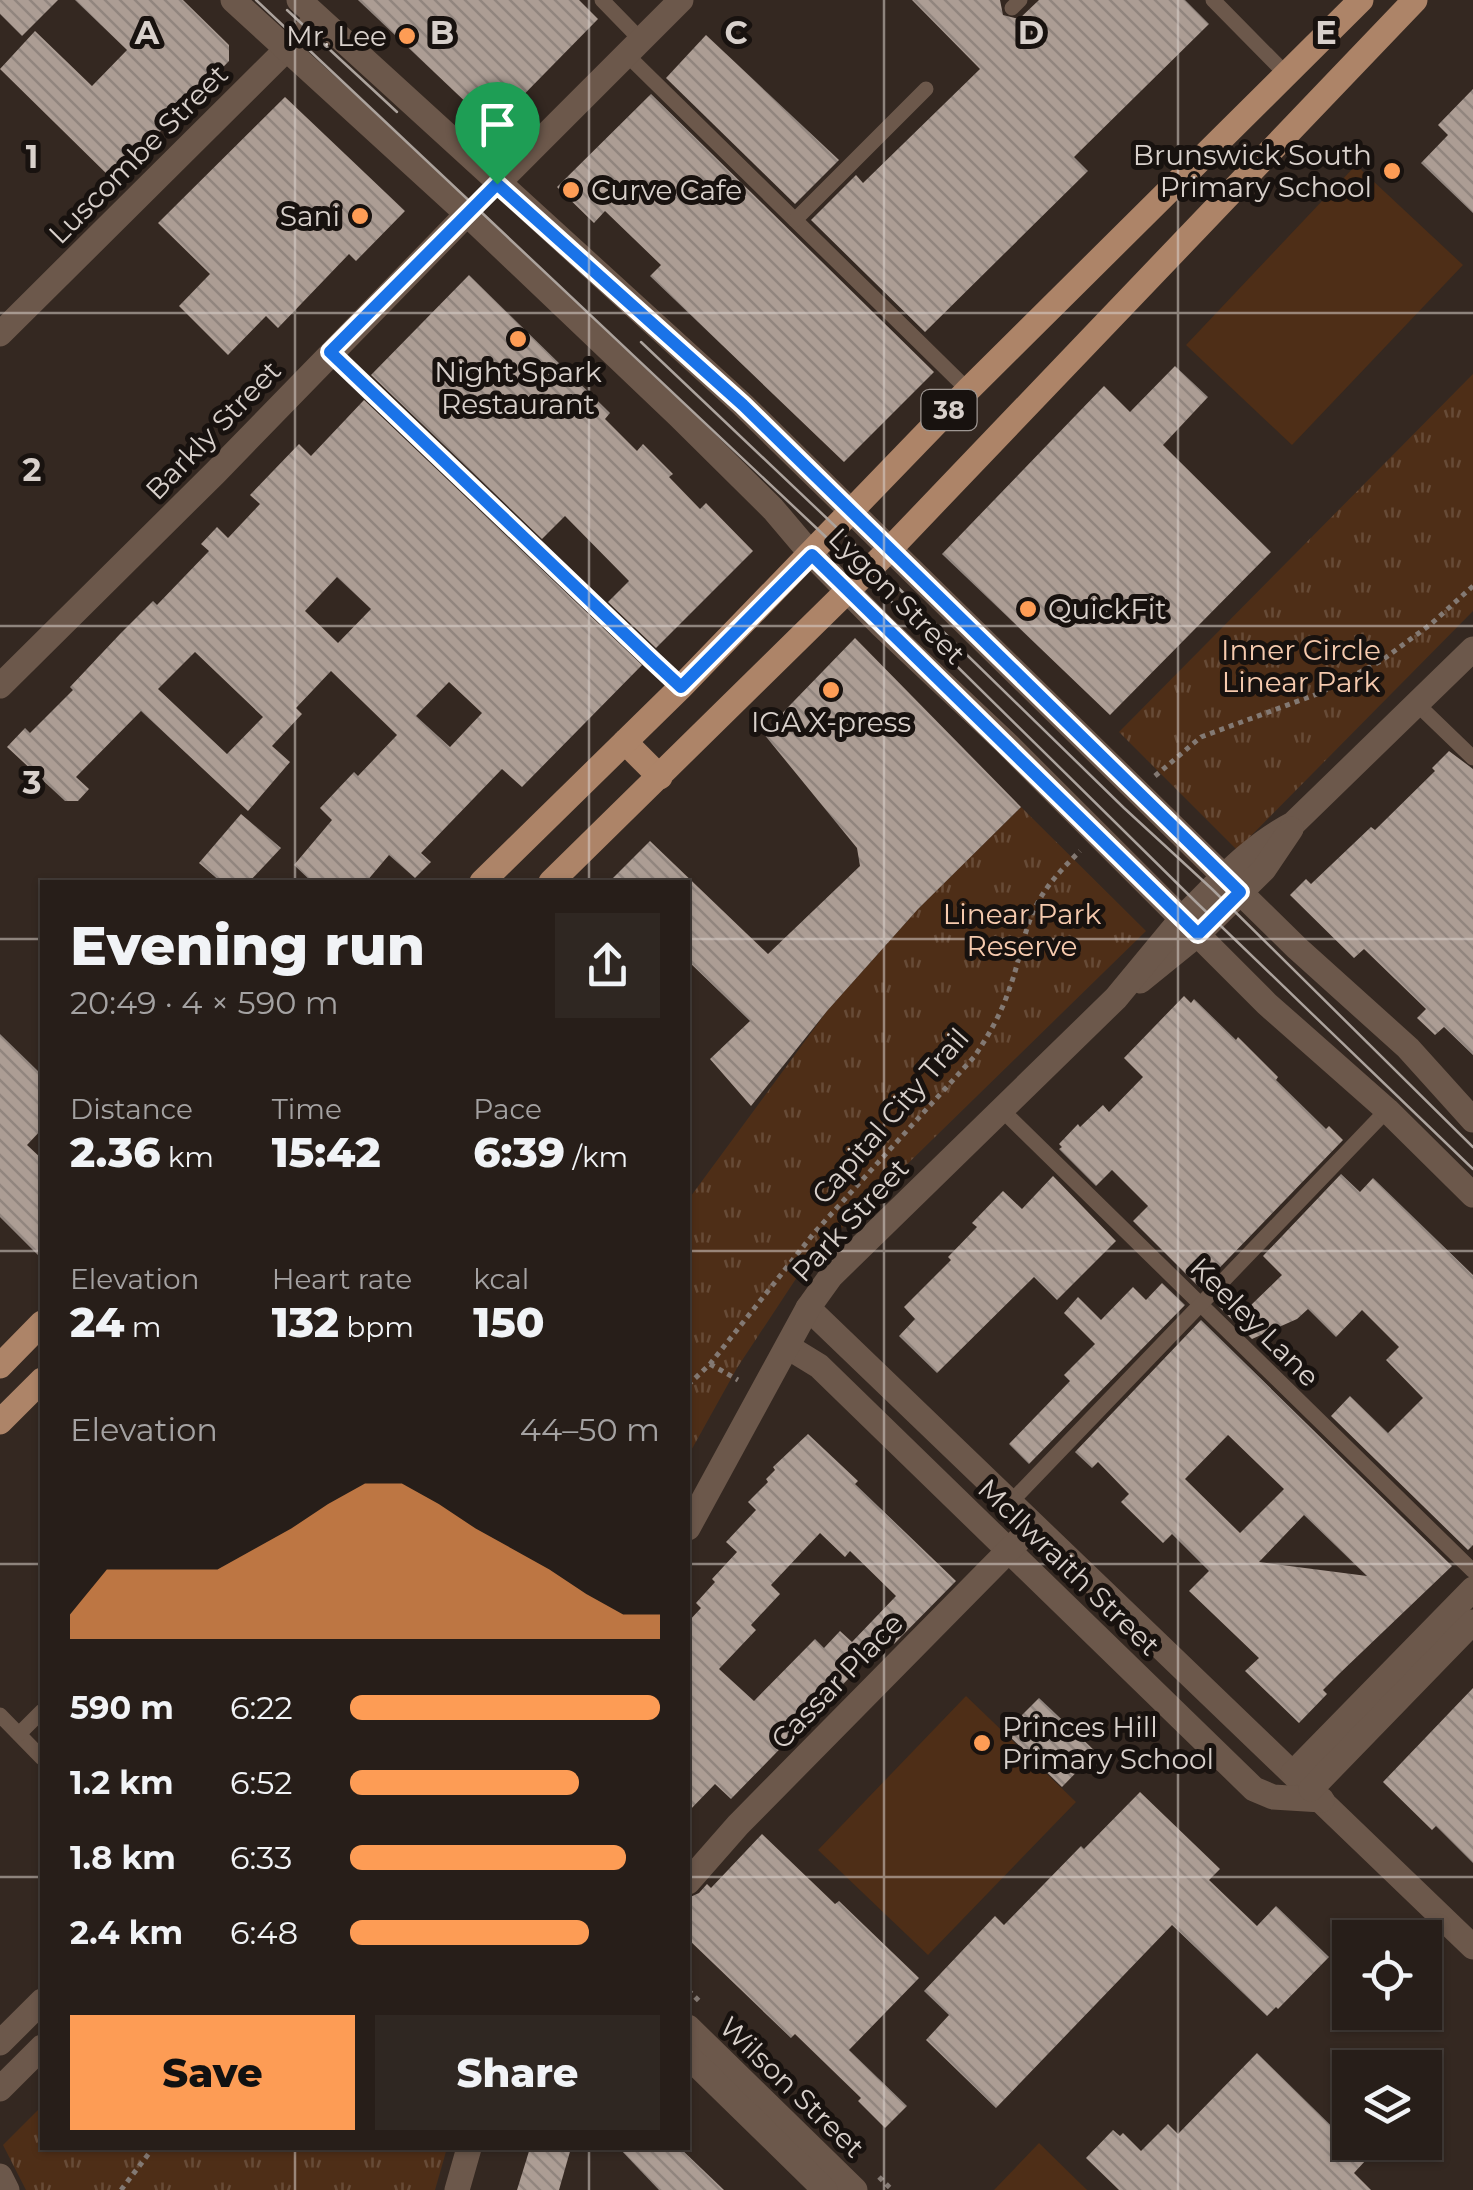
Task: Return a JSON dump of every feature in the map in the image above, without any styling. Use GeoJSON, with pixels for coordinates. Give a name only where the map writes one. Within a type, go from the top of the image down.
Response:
{"type":"FeatureCollection","features":[{"type":"Feature","properties":{"kind":"main road","name":"38"},"geometry":{"type":"LineString","coordinates":[[484,880],[681,687],[968,390],[1361,0]]}},
{"type":"Feature","properties":{"kind":"main road","name":"38"},"geometry":{"type":"LineString","coordinates":[[553,880],[890,549],[1415,0]]}},
{"type":"Feature","properties":{"kind":"main road"},"geometry":{"type":"LineString","coordinates":[[625,742],[660,776]]}},
{"type":"Feature","properties":{"kind":"main road"},"geometry":{"type":"LineString","coordinates":[[0,1366],[40,1325]]}},
{"type":"Feature","properties":{"kind":"main road"},"geometry":{"type":"LineString","coordinates":[[0,1422],[40,1382]]}},
{"type":"Feature","properties":{"kind":"street","name":"Lygon Street"},"geometry":{"type":"LineString","coordinates":[[232,0],[467,214],[727,463],[847,592],[1267,1004],[1387,1110],[1473,1194]]}},
{"type":"Feature","properties":{"kind":"street"},"geometry":{"type":"LineString","coordinates":[[497,184],[681,0]]}},
{"type":"Feature","properties":{"kind":"street","name":"Lygon Street"},"geometry":{"type":"LineString","coordinates":[[309,9],[743,405],[1232,884],[1408,1048],[1473,1120]]}},
{"type":"Feature","properties":{"kind":"street","name":"Luscombe Street"},"geometry":{"type":"LineString","coordinates":[[0,334],[286,51],[309,9]]}},
{"type":"Feature","properties":{"kind":"street","name":"Barkly Street"},"geometry":{"type":"LineString","coordinates":[[0,686],[497,184]]}},
{"type":"Feature","properties":{"kind":"street","name":"Park Street"},"geometry":{"type":"LineString","coordinates":[[690,1524],[808,1308],[849,1255],[1232,884],[1282,847],[1293,824],[1473,650]]}},
{"type":"Feature","properties":{"kind":"street","name":"McIlwraith Street"},"geometry":{"type":"LineString","coordinates":[[808,1308],[1473,1947]]}},
{"type":"Feature","properties":{"kind":"street","name":"McIlwraith Street"},"geometry":{"type":"LineString","coordinates":[[788,1346],[818,1366],[1254,1789],[1283,1799],[1309,1787]]}},
{"type":"Feature","properties":{"kind":"street","name":"Cassar Place"},"geometry":{"type":"LineString","coordinates":[[690,1880],[1033,1526]]}},
{"type":"Feature","properties":{"kind":"street"},"geometry":{"type":"LineString","coordinates":[[1309,1787],[1473,1590]]}},
{"type":"Feature","properties":{"kind":"street"},"geometry":{"type":"LineString","coordinates":[[1309,1787],[1473,1622]]}},
{"type":"Feature","properties":{"kind":"street"},"geometry":{"type":"LineString","coordinates":[[0,2044],[40,2003]]}},
{"type":"Feature","properties":{"kind":"street","name":"Wilson Street"},"geometry":{"type":"LineString","coordinates":[[690,2029],[855,2190]]}},
{"type":"Feature","properties":{"kind":"street"},"geometry":{"type":"LineString","coordinates":[[0,2088],[40,2049]]}},
{"type":"Feature","properties":{"kind":"street","name":"Wilson Street"},"geometry":{"type":"LineString","coordinates":[[690,2058],[825,2190]]}},
{"type":"Feature","properties":{"kind":"street"},"geometry":{"type":"LineString","coordinates":[[457,2190],[468,2150]]}},
{"type":"Feature","properties":{"kind":"street"},"geometry":{"type":"LineString","coordinates":[[0,2176],[7,2190]]}},
{"type":"Feature","properties":{"kind":"lane"},"geometry":{"type":"LineString","coordinates":[[602,0],[633,46],[795,220],[968,390]]}},
{"type":"Feature","properties":{"kind":"lane"},"geometry":{"type":"LineString","coordinates":[[1213,0],[1286,74]]}},
{"type":"Feature","properties":{"kind":"lane"},"geometry":{"type":"LineString","coordinates":[[795,220],[926,89]]}},
{"type":"Feature","properties":{"kind":"lane"},"geometry":{"type":"LineString","coordinates":[[330,352],[681,687]]}},
{"type":"Feature","properties":{"kind":"lane"},"geometry":{"type":"LineString","coordinates":[[1418,704],[1473,758]]}},
{"type":"Feature","properties":{"kind":"lane","name":"Keeley Lane"},"geometry":{"type":"LineString","coordinates":[[1001,1110],[1204,1304],[1239,1344],[1473,1571]]}},
{"type":"Feature","properties":{"kind":"lane"},"geometry":{"type":"LineString","coordinates":[[1010,1504],[1387,1110]]}},
{"type":"Feature","properties":{"kind":"lane"},"geometry":{"type":"LineString","coordinates":[[19,1734],[40,1713]]}},
{"type":"Feature","properties":{"kind":"lane"},"geometry":{"type":"LineString","coordinates":[[0,1715],[40,1756]]}},
{"type":"Feature","properties":{"kind":"path"},"geometry":{"type":"LineString","coordinates":[[1138,793],[1200,737],[1320,693],[1381,661],[1432,624],[1473,586]]}},
{"type":"Feature","properties":{"kind":"path","name":"Capital City Trail"},"geometry":{"type":"LineString","coordinates":[[690,1384],[710,1364],[778,1274],[974,1057],[993,1028],[1010,990],[1024,934],[1048,885],[1097,834]]}},
{"type":"Feature","properties":{"kind":"path"},"geometry":{"type":"LineString","coordinates":[[121,2190],[151,2150]]}},
{"type":"Feature","properties":{"kind":"green space"},"geometry":{"type":"Polygon","coordinates":[[[1356,165],[1463,265],[1292,445],[1186,345],[1356,165]]]}},
{"type":"Feature","properties":{"kind":"green space","name":"Inner Circle Linear Park"},"geometry":{"type":"Polygon","coordinates":[[[1473,374],[1473,611],[1237,850],[1119,732],[1473,374]]]}},
{"type":"Feature","properties":{"kind":"green space","name":"Linear Park Reserve"},"geometry":{"type":"Polygon","coordinates":[[[1021,807],[1146,931],[807,1262],[737,1368],[690,1452],[690,1197],[827,1011],[918,909],[1021,807]]]}},
{"type":"Feature","properties":{"kind":"green space"},"geometry":{"type":"Polygon","coordinates":[[[966,1696],[1076,1802],[928,1955],[818,1850],[966,1696]]]}},
{"type":"Feature","properties":{"kind":"green space"},"geometry":{"type":"Polygon","coordinates":[[[40,2108],[40,2150],[446,2150],[435,2190],[26,2190],[3,2145],[40,2108]]]}},
{"type":"Feature","properties":{"kind":"green space"},"geometry":{"type":"Polygon","coordinates":[[[1039,2143],[1087,2190],[994,2190],[1039,2143]]]}},
{"type":"Feature","properties":{"kind":"building"},"geometry":{"type":"Polygon","coordinates":[[[0,0],[58,0],[22,36],[0,14],[0,0]]]}},
{"type":"Feature","properties":{"kind":"building"},"geometry":{"type":"Polygon","coordinates":[[[75,0],[183,0],[229,45],[229,61],[113,180],[0,69],[35,31],[92,86],[127,50],[75,0]]]}},
{"type":"Feature","properties":{"kind":"building"},"geometry":{"type":"Polygon","coordinates":[[[358,0],[579,0],[598,19],[492,127],[358,0]]]}},
{"type":"Feature","properties":{"kind":"building"},"geometry":{"type":"Polygon","coordinates":[[[912,0],[1000,0],[1003,15],[1019,19],[1039,0],[1185,0],[1209,24],[1074,157],[1088,171],[925,332],[811,220],[856,175],[863,183],[980,69],[912,0]]]}},
{"type":"Feature","properties":{"kind":"building"},"geometry":{"type":"Polygon","coordinates":[[[706,35],[839,160],[795,204],[666,78],[706,35]]]}},
{"type":"Feature","properties":{"kind":"building"},"geometry":{"type":"Polygon","coordinates":[[[1473,89],[1473,213],[1421,163],[1448,135],[1438,125],[1473,89]]]}},
{"type":"Feature","properties":{"kind":"building"},"geometry":{"type":"Polygon","coordinates":[[[651,94],[934,372],[844,462],[650,276],[661,265],[605,211],[594,223],[557,187],[651,94]]]}},
{"type":"Feature","properties":{"kind":"building"},"geometry":{"type":"Polygon","coordinates":[[[285,97],[405,211],[356,261],[349,254],[278,328],[266,316],[228,355],[179,306],[210,274],[158,223],[285,97]]]}},
{"type":"Feature","properties":{"kind":"building"},"geometry":{"type":"Polygon","coordinates":[[[469,275],[610,413],[605,419],[637,451],[643,444],[700,509],[706,503],[753,551],[656,648],[608,602],[629,581],[565,516],[542,539],[371,375],[469,275]]]}},
{"type":"Feature","properties":{"kind":"building"},"geometry":{"type":"Polygon","coordinates":[[[1175,366],[1208,397],[1163,445],[1271,552],[1110,715],[942,554],[1104,386],[1130,412],[1175,366]]]}},
{"type":"Feature","properties":{"kind":"building"},"geometry":{"type":"Polygon","coordinates":[[[364,400],[642,665],[522,787],[502,769],[421,853],[431,862],[415,878],[389,855],[368,880],[310,880],[294,865],[332,820],[320,808],[397,735],[331,671],[296,708],[302,714],[272,746],[290,762],[248,811],[141,711],[76,777],[89,789],[78,801],[65,801],[7,747],[25,728],[30,733],[120,634],[153,601],[157,605],[209,551],[201,544],[217,527],[228,538],[260,504],[250,495],[299,444],[311,456],[364,400]],[[337,577],[305,611],[338,643],[371,609],[337,577]],[[195,652],[158,689],[227,754],[263,717],[195,652]],[[449,682],[416,716],[450,747],[482,713],[449,682]]]}},
{"type":"Feature","properties":{"kind":"building"},"geometry":{"type":"Polygon","coordinates":[[[855,638],[1021,807],[918,909],[827,1011],[751,1106],[710,1059],[750,1021],[690,963],[690,880],[611,880],[650,841],[768,954],[860,866],[857,848],[763,733],[855,638]]]}},
{"type":"Feature","properties":{"kind":"building"},"geometry":{"type":"Polygon","coordinates":[[[1449,751],[1473,769],[1473,1055],[1444,1027],[1435,1035],[1417,1018],[1426,1009],[1364,949],[1354,958],[1290,895],[1306,879],[1311,884],[1371,827],[1375,830],[1435,771],[1432,768],[1449,751]]]}},
{"type":"Feature","properties":{"kind":"building"},"geometry":{"type":"Polygon","coordinates":[[[241,814],[281,848],[251,880],[219,880],[199,863],[241,814]]]}},
{"type":"Feature","properties":{"kind":"building"},"geometry":{"type":"Polygon","coordinates":[[[1184,996],[1191,1003],[1194,999],[1236,1040],[1238,1037],[1278,1077],[1276,1080],[1326,1129],[1329,1126],[1343,1140],[1200,1288],[1133,1221],[1148,1206],[1112,1170],[1096,1186],[1059,1149],[1059,1144],[1078,1124],[1080,1127],[1103,1105],[1109,1112],[1143,1077],[1124,1058],[1184,996]]]}},
{"type":"Feature","properties":{"kind":"building"},"geometry":{"type":"Polygon","coordinates":[[[0,1034],[40,1073],[40,1131],[27,1145],[40,1157],[40,1257],[0,1217],[0,1034]]]}},
{"type":"Feature","properties":{"kind":"building"},"geometry":{"type":"Polygon","coordinates":[[[1341,1174],[1360,1192],[1373,1178],[1473,1275],[1473,1545],[1468,1550],[1331,1416],[1350,1396],[1388,1433],[1423,1398],[1386,1360],[1399,1347],[1362,1310],[1336,1337],[1308,1309],[1297,1319],[1252,1339],[1216,1304],[1231,1289],[1249,1307],[1282,1275],[1263,1256],[1341,1174]]]}},
{"type":"Feature","properties":{"kind":"building"},"geometry":{"type":"Polygon","coordinates":[[[1053,1176],[1116,1241],[1057,1300],[1034,1277],[937,1373],[899,1336],[915,1319],[904,1307],[951,1260],[948,1257],[977,1227],[972,1223],[1003,1191],[1022,1209],[1053,1176]]]}},
{"type":"Feature","properties":{"kind":"building"},"geometry":{"type":"Polygon","coordinates":[[[1162,1283],[1185,1305],[1029,1464],[1009,1444],[1070,1381],[1064,1375],[1095,1344],[1064,1313],[1078,1297],[1101,1320],[1133,1287],[1146,1300],[1162,1283]]]}},
{"type":"Feature","properties":{"kind":"building"},"geometry":{"type":"Polygon","coordinates":[[[1201,1320],[1452,1566],[1323,1690],[1327,1694],[1299,1723],[1245,1671],[1259,1658],[1189,1591],[1209,1571],[1172,1534],[1163,1543],[1121,1502],[1129,1494],[1098,1462],[1092,1468],[1075,1452],[1201,1320]],[[1228,1435],[1185,1479],[1240,1533],[1284,1489],[1228,1435]],[[1304,1515],[1259,1562],[1367,1576],[1304,1515]]]}},
{"type":"Feature","properties":{"kind":"building"},"geometry":{"type":"Polygon","coordinates":[[[808,1434],[956,1581],[894,1644],[888,1638],[731,1799],[715,1784],[690,1810],[690,1620],[701,1608],[696,1603],[715,1582],[712,1579],[737,1552],[726,1542],[756,1510],[748,1502],[775,1470],[773,1467],[808,1434]],[[820,1533],[771,1585],[780,1594],[751,1625],[756,1630],[719,1669],[754,1701],[815,1639],[824,1648],[840,1631],[852,1642],[896,1596],[850,1551],[845,1557],[820,1533]]]}},
{"type":"Feature","properties":{"kind":"building"},"geometry":{"type":"Polygon","coordinates":[[[1473,1688],[1473,1863],[1383,1782],[1473,1688]]]}},
{"type":"Feature","properties":{"kind":"building"},"geometry":{"type":"Polygon","coordinates":[[[1039,1698],[1096,1752],[1062,1787],[1005,1732],[1039,1698]]]}},
{"type":"Feature","properties":{"kind":"building"},"geometry":{"type":"Polygon","coordinates":[[[1140,1792],[1220,1869],[1209,1880],[1257,1926],[1276,1906],[1329,1957],[1267,2016],[1172,1925],[996,2108],[926,2040],[949,2015],[924,1991],[995,1916],[1004,1925],[1140,1792]]]}},
{"type":"Feature","properties":{"kind":"building"},"geometry":{"type":"Polygon","coordinates":[[[762,1834],[919,1978],[849,2050],[907,2106],[885,2128],[858,2101],[861,2098],[795,2034],[791,2038],[690,1941],[690,1897],[707,1884],[711,1888],[762,1834]]]}},
{"type":"Feature","properties":{"kind":"building"},"geometry":{"type":"Polygon","coordinates":[[[1257,2053],[1332,2127],[1332,2160],[1366,2160],[1354,2173],[1371,2190],[1119,2190],[1086,2158],[1113,2130],[1120,2136],[1123,2133],[1141,2151],[1168,2124],[1178,2134],[1257,2053]]]}},
{"type":"Feature","properties":{"kind":"building"},"geometry":{"type":"Polygon","coordinates":[[[529,2150],[570,2150],[559,2190],[517,2190],[529,2150]]]}},
{"type":"Feature","properties":{"kind":"building"},"geometry":{"type":"Polygon","coordinates":[[[621,2150],[682,2150],[724,2190],[659,2190],[621,2150]]]}},
{"type":"Feature","properties":{"kind":"tram line"},"geometry":{"type":"LineString","coordinates":[[256,0],[827,538],[1473,1169]]}},
{"type":"Feature","properties":{"kind":"tram line"},"geometry":{"type":"LineString","coordinates":[[287,10],[397,112]]}},
{"type":"Feature","properties":{"kind":"tram line"},"geometry":{"type":"LineString","coordinates":[[641,342],[855,545]]}},
{"type":"Feature","properties":{"kind":"tram line"},"geometry":{"type":"LineString","coordinates":[[883,573],[1473,1147]]}},
{"type":"Feature","properties":{"kind":"place","name":"Mr. Lee"},"geometry":{"type":"Point","coordinates":[407,36]}},
{"type":"Feature","properties":{"kind":"place","name":"Brunswick South Primary School"},"geometry":{"type":"Point","coordinates":[1392,171]}},
{"type":"Feature","properties":{"kind":"place","name":"Curve Cafe"},"geometry":{"type":"Point","coordinates":[571,190]}},
{"type":"Feature","properties":{"kind":"place","name":"Sani"},"geometry":{"type":"Point","coordinates":[360,216]}},
{"type":"Feature","properties":{"kind":"place","name":"Night Spark Restaurant"},"geometry":{"type":"Point","coordinates":[518,339]}},
{"type":"Feature","properties":{"kind":"place","name":"QuickFit"},"geometry":{"type":"Point","coordinates":[1028,609]}},
{"type":"Feature","properties":{"kind":"place","name":"IGA X-press"},"geometry":{"type":"Point","coordinates":[831,690]}},
{"type":"Feature","properties":{"kind":"place","name":"Princes Hill Primary School"},"geometry":{"type":"Point","coordinates":[982,1743]}},
{"type":"Feature","properties":{"kind":"route"},"geometry":{"type":"LineString","coordinates":[[497,184],[826,484],[1240,892],[1198,934],[812,555],[681,687],[330,352],[497,184]]}}]}
